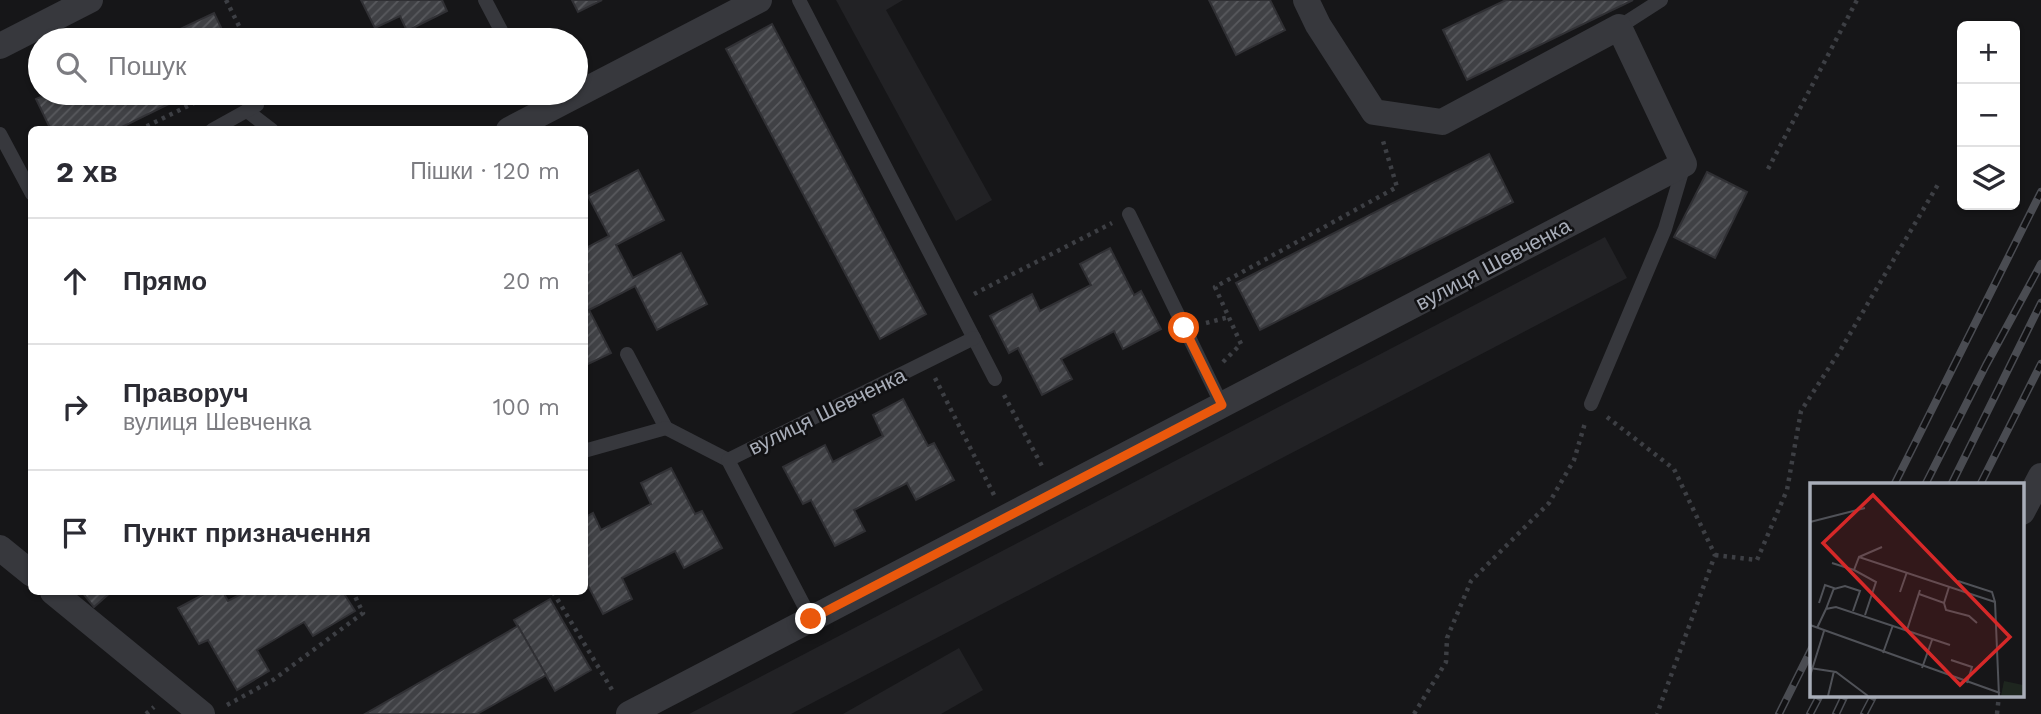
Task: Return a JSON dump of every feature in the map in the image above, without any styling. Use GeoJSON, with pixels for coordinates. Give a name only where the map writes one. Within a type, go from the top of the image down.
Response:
{"type":"FeatureCollection","features":[{"type":"Feature","properties":{"kind":"street"},"geometry":{"type":"LineString","coordinates":[[35,28],[90,0]]}},
{"type":"Feature","properties":{"kind":"street"},"geometry":{"type":"LineString","coordinates":[[588,79],[759,0]]}},
{"type":"Feature","properties":{"kind":"street"},"geometry":{"type":"LineString","coordinates":[[1306,0],[1318,25],[1374,112],[1442,122],[1619,27],[1684,164]]}},
{"type":"Feature","properties":{"kind":"street"},"geometry":{"type":"LineString","coordinates":[[0,46],[28,32]]}},
{"type":"Feature","properties":{"kind":"street"},"geometry":{"type":"LineString","coordinates":[[513,126],[534,105]]}},
{"type":"Feature","properties":{"kind":"street","name":"вулиця Шевченка"},"geometry":{"type":"LineString","coordinates":[[625,708],[811,619],[1684,164]]}},
{"type":"Feature","properties":{"kind":"street"},"geometry":{"type":"LineString","coordinates":[[2024,509],[2041,476]]}},
{"type":"Feature","properties":{"kind":"street"},"geometry":{"type":"LineString","coordinates":[[0,548],[28,571]]}},
{"type":"Feature","properties":{"kind":"street"},"geometry":{"type":"LineString","coordinates":[[57,595],[212,711]]}},
{"type":"Feature","properties":{"kind":"lane"},"geometry":{"type":"LineString","coordinates":[[485,0],[500,28]]}},
{"type":"Feature","properties":{"kind":"lane"},"geometry":{"type":"LineString","coordinates":[[799,0],[995,379]]}},
{"type":"Feature","properties":{"kind":"lane"},"geometry":{"type":"LineString","coordinates":[[1619,27],[1661,0]]}},
{"type":"Feature","properties":{"kind":"lane"},"geometry":{"type":"LineString","coordinates":[[219,126],[252,108],[268,126]]}},
{"type":"Feature","properties":{"kind":"lane"},"geometry":{"type":"LineString","coordinates":[[0,134],[28,186]]}},
{"type":"Feature","properties":{"kind":"lane"},"geometry":{"type":"LineString","coordinates":[[1591,404],[1665,229],[1684,164]]}},
{"type":"Feature","properties":{"kind":"lane"},"geometry":{"type":"LineString","coordinates":[[1129,214],[1222,405]]}},
{"type":"Feature","properties":{"kind":"lane","name":"вулиця Шевченка"},"geometry":{"type":"LineString","coordinates":[[811,619],[729,460],[974,338]]}},
{"type":"Feature","properties":{"kind":"lane"},"geometry":{"type":"LineString","coordinates":[[627,354],[666,428],[729,460]]}},
{"type":"Feature","properties":{"kind":"lane"},"geometry":{"type":"LineString","coordinates":[[588,450],[666,428]]}},
{"type":"Feature","properties":{"kind":"path"},"geometry":{"type":"LineString","coordinates":[[226,0],[240,28]]}},
{"type":"Feature","properties":{"kind":"path"},"geometry":{"type":"LineString","coordinates":[[1768,169],[1857,0]]}},
{"type":"Feature","properties":{"kind":"path"},"geometry":{"type":"LineString","coordinates":[[147,126],[190,105]]}},
{"type":"Feature","properties":{"kind":"path"},"geometry":{"type":"LineString","coordinates":[[1208,377],[1241,344],[1214,287],[1397,187],[1392,171]]}},
{"type":"Feature","properties":{"kind":"path"},"geometry":{"type":"LineString","coordinates":[[1715,555],[1757,560],[1787,490],[1801,411],[1841,349],[1940,181]]}},
{"type":"Feature","properties":{"kind":"path"},"geometry":{"type":"LineString","coordinates":[[955,303],[1129,214]]}},
{"type":"Feature","properties":{"kind":"path"},"geometry":{"type":"LineString","coordinates":[[926,362],[1006,518]]}},
{"type":"Feature","properties":{"kind":"path"},"geometry":{"type":"LineString","coordinates":[[995,379],[1056,492]]}},
{"type":"Feature","properties":{"kind":"path"},"geometry":{"type":"LineString","coordinates":[[1414,714],[1446,662],[1447,638],[1471,581],[1549,503],[1574,460],[1591,404],[1674,469],[1715,555],[1657,714]]}},
{"type":"Feature","properties":{"kind":"path"},"geometry":{"type":"LineString","coordinates":[[212,711],[273,680],[363,613],[354,595]]}},
{"type":"Feature","properties":{"kind":"path"},"geometry":{"type":"LineString","coordinates":[[555,595],[625,708]]}},
{"type":"Feature","properties":{"kind":"path"},"geometry":{"type":"LineString","coordinates":[[1997,714],[2000,696]]}},
{"type":"Feature","properties":{"kind":"shaded area"},"geometry":{"type":"Polygon","coordinates":[[[836,0],[903,0],[886,10],[992,200],[956,221],[836,0]]]}},
{"type":"Feature","properties":{"kind":"shaded area"},"geometry":{"type":"Polygon","coordinates":[[[1605,237],[1627,278],[791,714],[689,714],[1605,237]]]}},
{"type":"Feature","properties":{"kind":"shaded area"},"geometry":{"type":"Polygon","coordinates":[[[959,648],[983,690],[941,714],[843,714],[959,648]]]}},
{"type":"Feature","properties":{"kind":"building"},"geometry":{"type":"Polygon","coordinates":[[[361,0],[442,0],[447,11],[413,28],[406,28],[400,16],[375,28],[361,0]]]}},
{"type":"Feature","properties":{"kind":"building"},"geometry":{"type":"Polygon","coordinates":[[[572,0],[602,0],[578,12],[572,0]]]}},
{"type":"Feature","properties":{"kind":"building"},"geometry":{"type":"Polygon","coordinates":[[[1209,0],[1270,0],[1285,30],[1236,55],[1209,0]]]}},
{"type":"Feature","properties":{"kind":"building"},"geometry":{"type":"Polygon","coordinates":[[[1506,0],[1633,0],[1467,80],[1443,30],[1506,0]]]}},
{"type":"Feature","properties":{"kind":"building"},"geometry":{"type":"Polygon","coordinates":[[[214,13],[221,28],[182,28],[214,13]]]}},
{"type":"Feature","properties":{"kind":"building"},"geometry":{"type":"Polygon","coordinates":[[[772,24],[926,314],[880,339],[726,49],[772,24]]]}},
{"type":"Feature","properties":{"kind":"building"},"geometry":{"type":"Polygon","coordinates":[[[39,105],[167,105],[124,126],[49,126],[39,105]]]}},
{"type":"Feature","properties":{"kind":"building"},"geometry":{"type":"Polygon","coordinates":[[[1489,154],[1513,202],[1260,330],[1236,283],[1489,154]]]}},
{"type":"Feature","properties":{"kind":"building"},"geometry":{"type":"Polygon","coordinates":[[[638,170],[664,220],[616,245],[633,278],[681,253],[707,304],[657,330],[635,286],[589,310],[611,353],[588,364],[588,247],[609,236],[588,196],[638,170]]]}},
{"type":"Feature","properties":{"kind":"building"},"geometry":{"type":"Polygon","coordinates":[[[1707,172],[1747,192],[1715,258],[1674,237],[1707,172]]]}},
{"type":"Feature","properties":{"kind":"building"},"geometry":{"type":"Polygon","coordinates":[[[1110,248],[1134,295],[1141,291],[1161,329],[1123,349],[1114,331],[1061,359],[1072,379],[1042,395],[1018,348],[1009,353],[990,316],[1032,294],[1040,311],[1091,285],[1080,264],[1110,248]]]}},
{"type":"Feature","properties":{"kind":"building"},"geometry":{"type":"Polygon","coordinates":[[[903,399],[928,446],[934,443],[954,480],[916,500],[907,483],[854,510],[865,531],[835,546],[811,500],[803,504],[783,467],[825,445],[833,462],[883,436],[873,415],[903,399]]]}},
{"type":"Feature","properties":{"kind":"building"},"geometry":{"type":"Polygon","coordinates":[[[671,468],[695,514],[702,511],[722,548],[684,568],[675,551],[622,578],[632,599],[603,614],[588,586],[588,516],[593,513],[601,530],[651,504],[641,483],[671,468]]]}},
{"type":"Feature","properties":{"kind":"building"},"geometry":{"type":"Polygon","coordinates":[[[84,595],[108,595],[94,607],[84,595]]]}},
{"type":"Feature","properties":{"kind":"building"},"geometry":{"type":"Polygon","coordinates":[[[202,595],[225,595],[228,601],[239,595],[345,595],[355,611],[313,636],[304,622],[257,650],[269,671],[237,690],[208,640],[199,644],[178,608],[202,595]]]}},
{"type":"Feature","properties":{"kind":"building"},"geometry":{"type":"Polygon","coordinates":[[[550,599],[591,670],[555,691],[514,620],[550,599]]]}},
{"type":"Feature","properties":{"kind":"building"},"geometry":{"type":"Polygon","coordinates":[[[518,626],[546,675],[477,714],[365,714],[518,626]]]}},
{"type":"Feature","properties":{"kind":"railway"},"geometry":{"type":"LineString","coordinates":[[1895,483],[2041,192]]}},
{"type":"Feature","properties":{"kind":"railway"},"geometry":{"type":"LineString","coordinates":[[1926,483],[2041,264]]}},
{"type":"Feature","properties":{"kind":"railway"},"geometry":{"type":"LineString","coordinates":[[1952,483],[2041,303]]}},
{"type":"Feature","properties":{"kind":"railway"},"geometry":{"type":"LineString","coordinates":[[1981,483],[2041,364]]}},
{"type":"Feature","properties":{"kind":"railway"},"geometry":{"type":"LineString","coordinates":[[1779,714],[1810,652]]}},
{"type":"Feature","properties":{"kind":"railway"},"geometry":{"type":"LineString","coordinates":[[1810,714],[1819,696]]}},
{"type":"Feature","properties":{"kind":"railway"},"geometry":{"type":"LineString","coordinates":[[1836,714],[1845,696]]}},
{"type":"Feature","properties":{"kind":"railway"},"geometry":{"type":"LineString","coordinates":[[1864,714],[1873,696]]}},
{"type":"Feature","properties":{"kind":"route"},"geometry":{"type":"LineString","coordinates":[[811,619],[1222,405],[1184,328]]}}]}
